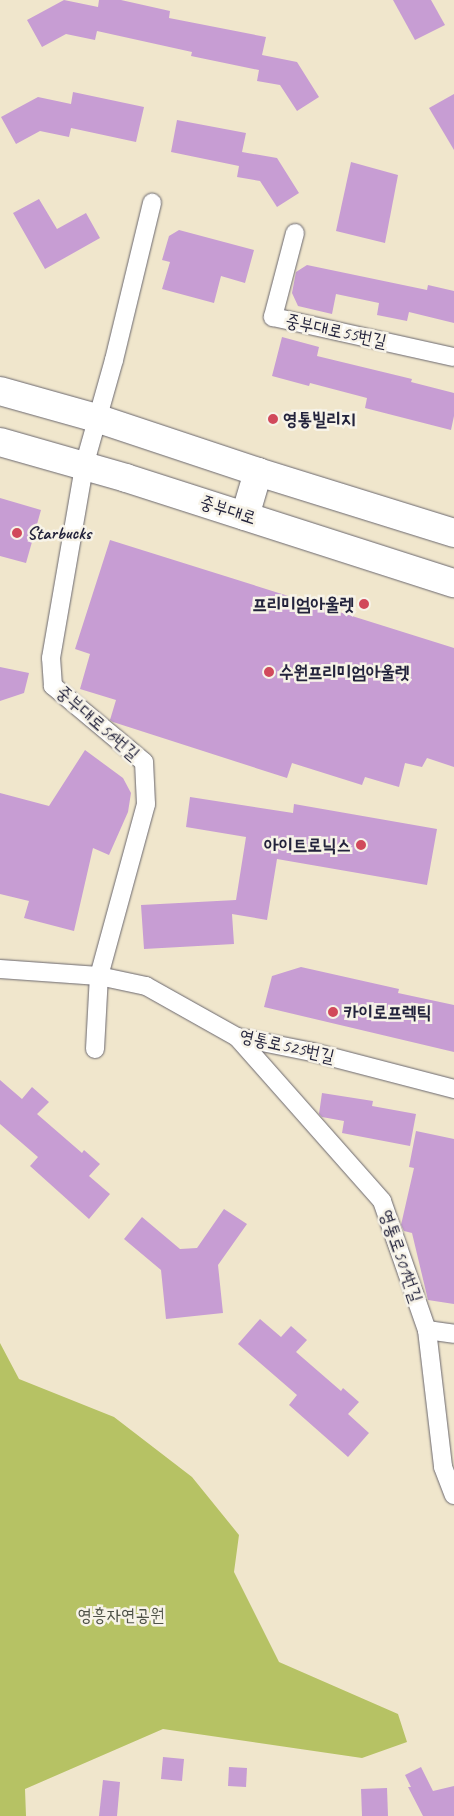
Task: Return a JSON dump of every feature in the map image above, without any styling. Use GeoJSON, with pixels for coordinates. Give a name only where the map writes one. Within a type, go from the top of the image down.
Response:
{"type":"FeatureCollection","features":[{"type":"Feature","properties":{"kind":"main road"},"geometry":{"type":"LineString","coordinates":[[0,391],[96,418],[258,472],[454,533]]}},
{"type":"Feature","properties":{"kind":"main road","name":"중부대로"},"geometry":{"type":"LineString","coordinates":[[0,442],[245,516],[454,583]]}},
{"type":"Feature","properties":{"kind":"main road"},"geometry":{"type":"LineString","coordinates":[[245,516],[258,472]]}},
{"type":"Feature","properties":{"kind":"street","name":"중부대로56번길"},"geometry":{"type":"LineString","coordinates":[[95,1049],[99,976],[146,804],[144,762],[52,686],[51,658],[84,466],[96,418],[114,360],[152,203]]}},
{"type":"Feature","properties":{"kind":"street","name":"중부대로55번길"},"geometry":{"type":"LineString","coordinates":[[295,233],[273,317],[454,357]]}},
{"type":"Feature","properties":{"kind":"street","name":"영통로525번길"},"geometry":{"type":"LineString","coordinates":[[0,969],[99,976],[146,986],[237,1037],[312,1052],[454,1089]]}},
{"type":"Feature","properties":{"kind":"street","name":"영통로501번길"},"geometry":{"type":"LineString","coordinates":[[237,1037],[382,1202],[427,1330],[448,1468],[454,1495]]}},
{"type":"Feature","properties":{"kind":"street"},"geometry":{"type":"LineString","coordinates":[[427,1330],[454,1334]]}},
{"type":"Feature","properties":{"kind":"green space","name":"영흥자연공원"},"geometry":{"type":"Polygon","coordinates":[[[0,1343],[19,1379],[114,1417],[192,1477],[239,1535],[234,1572],[279,1662],[398,1714],[407,1742],[362,1758],[163,1729],[25,1789],[26,1816],[0,1816],[0,1343]]]}},
{"type":"Feature","properties":{"kind":"building"},"geometry":{"type":"Polygon","coordinates":[[[64,0],[98,7],[99,0],[121,0],[170,11],[169,18],[266,37],[262,55],[297,62],[319,97],[297,111],[280,85],[257,81],[259,70],[191,56],[192,52],[97,31],[95,40],[66,34],[42,47],[27,20],[64,0]]]}},
{"type":"Feature","properties":{"kind":"building"},"geometry":{"type":"Polygon","coordinates":[[[393,0],[431,0],[445,25],[415,40],[393,0]]]}},
{"type":"Feature","properties":{"kind":"building"},"geometry":{"type":"Polygon","coordinates":[[[73,92],[144,107],[136,142],[71,128],[69,137],[40,131],[16,144],[1,117],[38,97],[71,104],[73,92]]]}},
{"type":"Feature","properties":{"kind":"building"},"geometry":{"type":"Polygon","coordinates":[[[454,94],[454,150],[429,108],[454,94]]]}},
{"type":"Feature","properties":{"kind":"building"},"geometry":{"type":"Polygon","coordinates":[[[177,120],[246,133],[242,152],[277,158],[299,193],[277,207],[260,181],[237,177],[239,166],[171,152],[177,120]]]}},
{"type":"Feature","properties":{"kind":"building"},"geometry":{"type":"Polygon","coordinates":[[[351,162],[398,175],[385,243],[336,231],[351,162]]]}},
{"type":"Feature","properties":{"kind":"building"},"geometry":{"type":"Polygon","coordinates":[[[39,199],[57,229],[86,213],[100,238],[45,269],[13,213],[39,199]]]}},
{"type":"Feature","properties":{"kind":"building"},"geometry":{"type":"Polygon","coordinates":[[[179,230],[254,250],[245,283],[221,276],[214,303],[162,289],[170,262],[162,260],[169,236],[179,230]]]}},
{"type":"Feature","properties":{"kind":"building"},"geometry":{"type":"Polygon","coordinates":[[[307,265],[427,290],[428,285],[454,291],[454,323],[409,312],[407,321],[377,315],[379,303],[336,294],[332,314],[298,306],[292,293],[296,272],[307,265]]]}},
{"type":"Feature","properties":{"kind":"building"},"geometry":{"type":"Polygon","coordinates":[[[282,337],[319,347],[317,356],[412,379],[411,382],[454,393],[454,416],[451,430],[365,408],[367,398],[310,383],[309,386],[272,376],[282,337]]]}},
{"type":"Feature","properties":{"kind":"building","name":"Starbucks"},"geometry":{"type":"Polygon","coordinates":[[[0,498],[41,510],[26,563],[0,556],[0,498]]]}},
{"type":"Feature","properties":{"kind":"building","name":"수원프리미엄아울렛"},"geometry":{"type":"Polygon","coordinates":[[[110,540],[454,648],[454,767],[427,758],[422,767],[405,763],[399,787],[365,777],[362,785],[292,763],[287,778],[113,722],[110,720],[116,700],[80,689],[90,654],[75,649],[110,540]]]}},
{"type":"Feature","properties":{"kind":"building"},"geometry":{"type":"Polygon","coordinates":[[[0,667],[29,673],[24,693],[0,701],[0,667]]]}},
{"type":"Feature","properties":{"kind":"building"},"geometry":{"type":"Polygon","coordinates":[[[85,750],[123,778],[131,793],[128,812],[109,855],[93,848],[74,931],[24,918],[29,901],[0,894],[0,793],[49,806],[85,750]]]}},
{"type":"Feature","properties":{"kind":"building"},"geometry":{"type":"Polygon","coordinates":[[[190,797],[293,813],[294,804],[437,829],[427,885],[277,859],[267,920],[232,914],[234,944],[144,949],[141,905],[236,900],[246,837],[186,827],[190,797]]]}},
{"type":"Feature","properties":{"kind":"building"},"geometry":{"type":"Polygon","coordinates":[[[301,967],[399,989],[398,993],[454,1005],[454,1052],[264,1007],[272,976],[301,967]]]}},
{"type":"Feature","properties":{"kind":"building"},"geometry":{"type":"Polygon","coordinates":[[[0,1080],[22,1099],[32,1087],[49,1102],[37,1114],[82,1153],[84,1150],[100,1164],[89,1176],[110,1194],[89,1219],[30,1166],[38,1157],[0,1124],[0,1080]]]}},
{"type":"Feature","properties":{"kind":"building"},"geometry":{"type":"Polygon","coordinates":[[[322,1093],[373,1101],[372,1106],[416,1114],[410,1146],[342,1133],[344,1121],[322,1117],[319,1114],[322,1093]]]}},
{"type":"Feature","properties":{"kind":"building"},"geometry":{"type":"Polygon","coordinates":[[[416,1131],[454,1139],[454,1304],[428,1300],[412,1233],[404,1231],[401,1225],[414,1168],[409,1167],[416,1131]]]}},
{"type":"Feature","properties":{"kind":"building"},"geometry":{"type":"Polygon","coordinates":[[[224,1209],[247,1224],[218,1265],[223,1313],[166,1319],[161,1270],[124,1239],[142,1217],[180,1249],[197,1248],[224,1209]]]}},
{"type":"Feature","properties":{"kind":"building"},"geometry":{"type":"Polygon","coordinates":[[[260,1319],[281,1337],[291,1326],[307,1340],[296,1352],[341,1391],[343,1388],[359,1402],[348,1414],[369,1433],[348,1457],[289,1405],[297,1395],[238,1344],[260,1319]]]}},
{"type":"Feature","properties":{"kind":"building"},"geometry":{"type":"Polygon","coordinates":[[[163,1757],[184,1759],[182,1781],[161,1779],[163,1757]]]}},
{"type":"Feature","properties":{"kind":"building"},"geometry":{"type":"Polygon","coordinates":[[[229,1767],[247,1768],[246,1787],[228,1786],[229,1767]]]}},
{"type":"Feature","properties":{"kind":"building"},"geometry":{"type":"Polygon","coordinates":[[[421,1767],[433,1791],[454,1786],[454,1816],[423,1816],[408,1787],[411,1787],[405,1775],[421,1767]]]}},
{"type":"Feature","properties":{"kind":"building"},"geometry":{"type":"Polygon","coordinates":[[[103,1780],[120,1782],[117,1816],[99,1816],[103,1780]]]}},
{"type":"Feature","properties":{"kind":"building"},"geometry":{"type":"Polygon","coordinates":[[[387,1788],[388,1816],[362,1816],[361,1789],[387,1788]]]}},
{"type":"Feature","properties":{"kind":"place","name":"영통빌리지"},"geometry":{"type":"Point","coordinates":[273,419]}},
{"type":"Feature","properties":{"kind":"place","name":"Starbucks"},"geometry":{"type":"Point","coordinates":[17,533]}},
{"type":"Feature","properties":{"kind":"place","name":"프리미엄아울렛"},"geometry":{"type":"Point","coordinates":[364,604]}},
{"type":"Feature","properties":{"kind":"place","name":"수원프리미엄아울렛"},"geometry":{"type":"Point","coordinates":[269,672]}},
{"type":"Feature","properties":{"kind":"place","name":"아이트로닉스"},"geometry":{"type":"Point","coordinates":[361,845]}},
{"type":"Feature","properties":{"kind":"place","name":"카이로프렉틱"},"geometry":{"type":"Point","coordinates":[333,1012]}}]}
